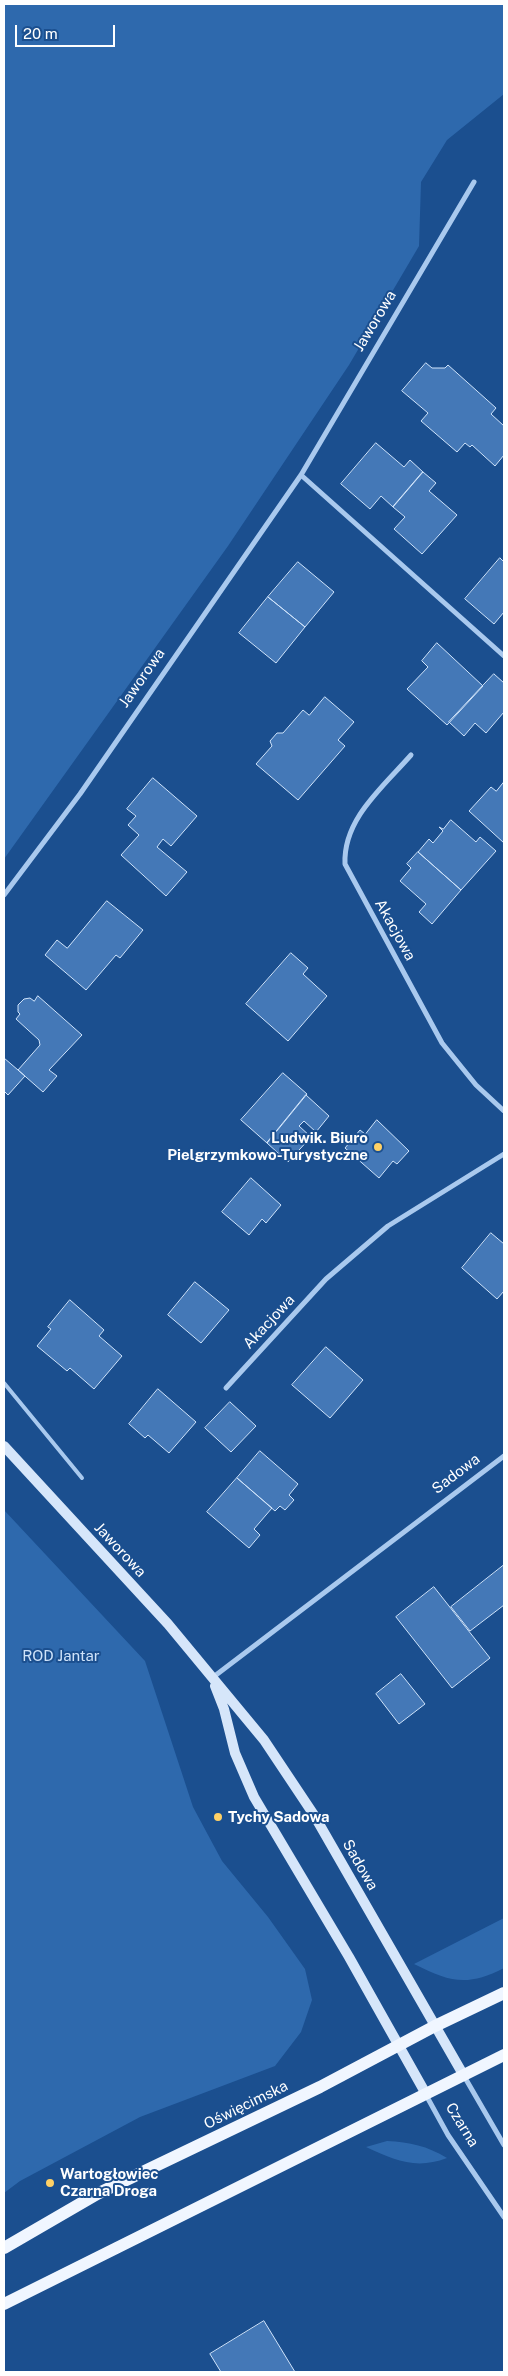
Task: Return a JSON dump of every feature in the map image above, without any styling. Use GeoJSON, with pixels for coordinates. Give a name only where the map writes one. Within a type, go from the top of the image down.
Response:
{"type":"FeatureCollection","features":[{"type":"Feature","properties":{"kind":"main road","name":"Oświęcimska"},"geometry":{"type":"LineString","coordinates":[[4,2248],[97,2194],[320,2087],[435,2026],[504,1993]]}},
{"type":"Feature","properties":{"kind":"main road"},"geometry":{"type":"LineString","coordinates":[[4,2304],[504,2056]]}},
{"type":"Feature","properties":{"kind":"street","name":"Jaworowa"},"geometry":{"type":"LineString","coordinates":[[4,895],[80,794],[301,475],[474,182]]}},
{"type":"Feature","properties":{"kind":"street"},"geometry":{"type":"LineString","coordinates":[[301,475],[504,656]]}},
{"type":"Feature","properties":{"kind":"street","name":"Akacjowa"},"geometry":{"type":"LineString","coordinates":[[411,755],[355,820],[344,847],[345,864],[442,1043],[476,1085],[504,1111]]}},
{"type":"Feature","properties":{"kind":"street","name":"Akacjowa"},"geometry":{"type":"LineString","coordinates":[[226,1388],[326,1279],[388,1226],[504,1154]]}},
{"type":"Feature","properties":{"kind":"street","name":"Jaworowa"},"geometry":{"type":"LineString","coordinates":[[4,1446],[168,1624],[212,1678]]}},
{"type":"Feature","properties":{"kind":"street","name":"Sadowa"},"geometry":{"type":"LineString","coordinates":[[435,2026],[314,1815],[264,1740],[212,1678],[504,1456]]}},
{"type":"Feature","properties":{"kind":"street"},"geometry":{"type":"LineString","coordinates":[[212,1678],[224,1709],[235,1753],[254,1797],[399,2045]]}},
{"type":"Feature","properties":{"kind":"street","name":"Czarna"},"geometry":{"type":"LineString","coordinates":[[435,2026],[504,2145]]}},
{"type":"Feature","properties":{"kind":"street","name":"Czarna"},"geometry":{"type":"LineString","coordinates":[[399,2045],[448,2135],[504,2217]]}},
{"type":"Feature","properties":{"kind":"lane"},"geometry":{"type":"LineString","coordinates":[[4,1383],[82,1478]]}},
{"type":"Feature","properties":{"kind":"green space"},"geometry":{"type":"Polygon","coordinates":[[[4,4],[504,4],[504,94],[447,140],[421,182],[419,246],[349,365],[228,546],[4,859],[4,4]]]}},
{"type":"Feature","properties":{"kind":"green space","name":"ROD Jantar"},"geometry":{"type":"Polygon","coordinates":[[[4,1510],[145,1661],[193,1807],[222,1861],[268,1917],[305,1969],[312,2000],[301,2032],[275,2066],[140,2117],[20,2181],[4,2193],[4,1510]]]}},
{"type":"Feature","properties":{"kind":"green space"},"geometry":{"type":"Polygon","coordinates":[[[504,1918],[504,1968],[479,1978],[459,1980],[438,1975],[414,1964],[504,1918]]]}},
{"type":"Feature","properties":{"kind":"green space"},"geometry":{"type":"Polygon","coordinates":[[[387,2141],[418,2145],[447,2158],[436,2162],[405,2162],[366,2147],[387,2141]]]}},
{"type":"Feature","properties":{"kind":"building"},"geometry":{"type":"Polygon","coordinates":[[[426,363],[432,368],[445,368],[448,365],[496,408],[491,414],[504,426],[504,455],[495,466],[472,445],[470,447],[465,443],[457,452],[421,421],[428,413],[402,391],[426,363]]]}},
{"type":"Feature","properties":{"kind":"building"},"geometry":{"type":"Polygon","coordinates":[[[376,443],[404,467],[410,460],[423,472],[393,507],[381,496],[370,509],[341,484],[376,443]]]}},
{"type":"Feature","properties":{"kind":"building"},"geometry":{"type":"Polygon","coordinates":[[[423,472],[436,483],[429,491],[457,515],[422,554],[394,529],[405,517],[393,507],[423,472]]]}},
{"type":"Feature","properties":{"kind":"building"},"geometry":{"type":"Polygon","coordinates":[[[500,558],[504,562],[504,612],[494,624],[465,599],[500,558]]]}},
{"type":"Feature","properties":{"kind":"building"},"geometry":{"type":"Polygon","coordinates":[[[298,562],[334,592],[305,627],[268,597],[298,562]]]}},
{"type":"Feature","properties":{"kind":"building"},"geometry":{"type":"Polygon","coordinates":[[[268,597],[305,627],[276,663],[239,633],[268,597]]]}},
{"type":"Feature","properties":{"kind":"building"},"geometry":{"type":"Polygon","coordinates":[[[437,643],[483,686],[447,725],[407,689],[428,667],[422,661],[437,643]]]}},
{"type":"Feature","properties":{"kind":"building"},"geometry":{"type":"Polygon","coordinates":[[[494,674],[504,683],[504,712],[486,733],[475,723],[464,736],[449,722],[494,674]]]}},
{"type":"Feature","properties":{"kind":"building"},"geometry":{"type":"Polygon","coordinates":[[[325,697],[354,722],[338,740],[345,746],[298,800],[256,764],[272,746],[270,741],[277,733],[283,733],[303,710],[309,715],[325,697]]]}},
{"type":"Feature","properties":{"kind":"building"},"geometry":{"type":"Polygon","coordinates":[[[153,778],[197,816],[171,846],[163,839],[157,847],[187,872],[166,896],[121,855],[139,835],[128,825],[136,816],[127,809],[153,778]]]}},
{"type":"Feature","properties":{"kind":"building"},"geometry":{"type":"Polygon","coordinates":[[[504,782],[504,843],[469,811],[491,787],[496,791],[504,782]]]}},
{"type":"Feature","properties":{"kind":"building"},"geometry":{"type":"Polygon","coordinates":[[[451,820],[476,842],[480,837],[496,851],[461,890],[418,852],[429,839],[433,843],[443,831],[439,827],[443,829],[451,820]]]}},
{"type":"Feature","properties":{"kind":"building"},"geometry":{"type":"Polygon","coordinates":[[[418,852],[461,890],[432,924],[419,912],[426,904],[400,881],[411,868],[407,864],[418,852]]]}},
{"type":"Feature","properties":{"kind":"building"},"geometry":{"type":"Polygon","coordinates":[[[107,901],[143,930],[120,958],[116,955],[86,990],[45,955],[57,940],[67,948],[107,901]]]}},
{"type":"Feature","properties":{"kind":"building"},"geometry":{"type":"Polygon","coordinates":[[[291,953],[308,968],[303,974],[327,996],[288,1041],[246,1004],[291,953]]]}},
{"type":"Feature","properties":{"kind":"building"},"geometry":{"type":"Polygon","coordinates":[[[38,996],[82,1035],[49,1070],[57,1076],[43,1092],[18,1070],[40,1045],[39,1040],[16,1019],[20,1014],[18,1012],[18,1005],[24,999],[30,998],[34,1001],[38,996]]]}},
{"type":"Feature","properties":{"kind":"building"},"geometry":{"type":"Polygon","coordinates":[[[4,1058],[25,1076],[8,1095],[4,1091],[4,1058]]]}},
{"type":"Feature","properties":{"kind":"building"},"geometry":{"type":"Polygon","coordinates":[[[283,1073],[307,1094],[267,1143],[241,1120],[283,1073]]]}},
{"type":"Feature","properties":{"kind":"building"},"geometry":{"type":"Polygon","coordinates":[[[306,1095],[329,1116],[316,1132],[304,1121],[299,1126],[311,1137],[288,1162],[267,1143],[306,1095]]]}},
{"type":"Feature","properties":{"kind":"building"},"geometry":{"type":"Polygon","coordinates":[[[377,1120],[409,1151],[397,1164],[393,1161],[379,1178],[345,1148],[360,1130],[365,1134],[377,1120]]]}},
{"type":"Feature","properties":{"kind":"building"},"geometry":{"type":"Polygon","coordinates":[[[251,1178],[281,1205],[266,1223],[262,1219],[249,1235],[222,1212],[251,1178]]]}},
{"type":"Feature","properties":{"kind":"building"},"geometry":{"type":"Polygon","coordinates":[[[491,1233],[504,1244],[504,1291],[497,1299],[462,1268],[491,1233]]]}},
{"type":"Feature","properties":{"kind":"building"},"geometry":{"type":"Polygon","coordinates":[[[195,1282],[229,1310],[201,1343],[168,1315],[195,1282]]]}},
{"type":"Feature","properties":{"kind":"building"},"geometry":{"type":"Polygon","coordinates":[[[70,1300],[104,1330],[99,1336],[122,1356],[94,1389],[70,1368],[67,1371],[37,1346],[51,1329],[48,1327],[70,1300]]]}},
{"type":"Feature","properties":{"kind":"building"},"geometry":{"type":"Polygon","coordinates":[[[326,1347],[363,1380],[330,1418],[292,1385],[326,1347]]]}},
{"type":"Feature","properties":{"kind":"building"},"geometry":{"type":"Polygon","coordinates":[[[158,1389],[196,1422],[169,1453],[148,1435],[145,1438],[129,1424],[158,1389]]]}},
{"type":"Feature","properties":{"kind":"building"},"geometry":{"type":"Polygon","coordinates":[[[230,1402],[256,1426],[231,1452],[205,1428],[230,1402]]]}},
{"type":"Feature","properties":{"kind":"building"},"geometry":{"type":"Polygon","coordinates":[[[260,1451],[298,1484],[289,1495],[294,1500],[285,1510],[280,1506],[275,1511],[237,1478],[260,1451]]]}},
{"type":"Feature","properties":{"kind":"building"},"geometry":{"type":"Polygon","coordinates":[[[237,1478],[272,1508],[254,1529],[260,1535],[249,1548],[207,1512],[237,1478]]]}},
{"type":"Feature","properties":{"kind":"building"},"geometry":{"type":"Polygon","coordinates":[[[504,1565],[504,1605],[470,1631],[451,1607],[504,1565]]]}},
{"type":"Feature","properties":{"kind":"building"},"geometry":{"type":"Polygon","coordinates":[[[434,1587],[490,1658],[452,1688],[396,1617],[434,1587]]]}},
{"type":"Feature","properties":{"kind":"building"},"geometry":{"type":"Polygon","coordinates":[[[401,1674],[425,1704],[399,1724],[376,1694],[401,1674]]]}},
{"type":"Feature","properties":{"kind":"building"},"geometry":{"type":"Polygon","coordinates":[[[264,2321],[295,2372],[221,2372],[210,2354],[264,2321]]]}},
{"type":"Feature","properties":{"kind":"place","name":"Ludwik. Biuro Pielgrzymkowo-Turystyczne"},"geometry":{"type":"Point","coordinates":[378,1147]}},
{"type":"Feature","properties":{"kind":"place","name":"Tychy Sadowa"},"geometry":{"type":"Point","coordinates":[218,1817]}},
{"type":"Feature","properties":{"kind":"place","name":"Wartogłowiec Czarna Droga"},"geometry":{"type":"Point","coordinates":[50,2183]}}]}
